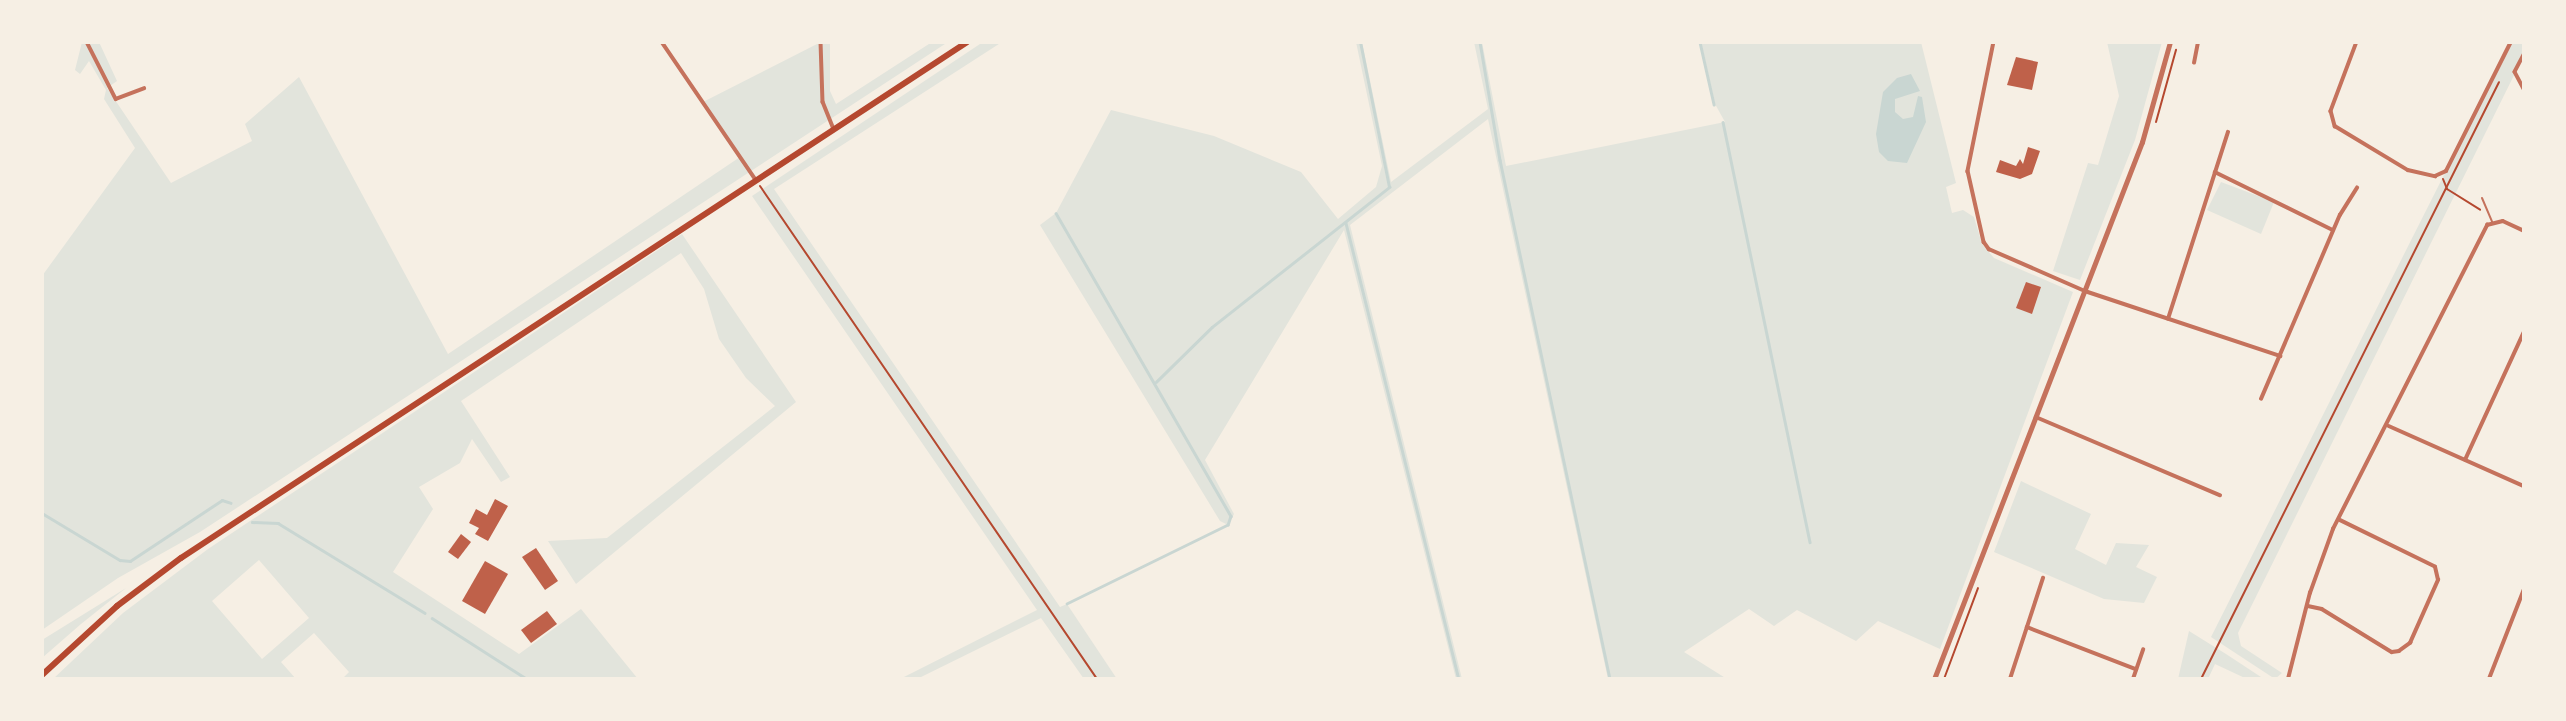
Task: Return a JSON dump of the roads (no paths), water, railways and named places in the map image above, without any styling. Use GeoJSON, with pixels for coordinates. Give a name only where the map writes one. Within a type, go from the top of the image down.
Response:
{"type":"FeatureCollection","features":[{"type":"Feature","properties":{"kind":"main road"},"geometry":{"type":"LineString","coordinates":[[42,675],[117,606],[181,558],[967,42]]}},
{"type":"Feature","properties":{"kind":"street"},"geometry":{"type":"LineString","coordinates":[[87,42],[116,99],[144,88]]}},
{"type":"Feature","properties":{"kind":"street"},"geometry":{"type":"LineString","coordinates":[[662,42],[756,180]]}},
{"type":"Feature","properties":{"kind":"street"},"geometry":{"type":"LineString","coordinates":[[821,42],[823,102],[834,129]]}},
{"type":"Feature","properties":{"kind":"street"},"geometry":{"type":"LineString","coordinates":[[1994,42],[1968,171],[1984,242],[1997,255],[2085,291],[2280,356]]}},
{"type":"Feature","properties":{"kind":"street"},"geometry":{"type":"LineString","coordinates":[[1934,679],[2142,142],[2169,42]]}},
{"type":"Feature","properties":{"kind":"street"},"geometry":{"type":"LineString","coordinates":[[2194,63],[2198,42]]}},
{"type":"Feature","properties":{"kind":"street"},"geometry":{"type":"LineString","coordinates":[[2357,42],[2331,111],[2335,126],[2408,170],[2444,173],[2511,42]]}},
{"type":"Feature","properties":{"kind":"street"},"geometry":{"type":"LineString","coordinates":[[2524,55],[2515,72],[2524,89]]}},
{"type":"Feature","properties":{"kind":"street"},"geometry":{"type":"LineString","coordinates":[[2168,319],[2228,132]]}},
{"type":"Feature","properties":{"kind":"street"},"geometry":{"type":"LineString","coordinates":[[2215,172],[2333,230]]}},
{"type":"Feature","properties":{"kind":"street"},"geometry":{"type":"LineString","coordinates":[[2261,399],[2333,230],[2357,188]]}},
{"type":"Feature","properties":{"kind":"street"},"geometry":{"type":"LineString","coordinates":[[2288,679],[2333,529],[2341,521],[2492,222],[2503,220],[2524,231]]}},
{"type":"Feature","properties":{"kind":"street"},"geometry":{"type":"LineString","coordinates":[[2465,460],[2524,332]]}},
{"type":"Feature","properties":{"kind":"street"},"geometry":{"type":"LineString","coordinates":[[2036,417],[2220,495]]}},
{"type":"Feature","properties":{"kind":"street"},"geometry":{"type":"LineString","coordinates":[[2389,426],[2524,486]]}},
{"type":"Feature","properties":{"kind":"street"},"geometry":{"type":"LineString","coordinates":[[2308,606],[2322,610],[2392,652],[2399,651],[2410,643],[2438,580],[2435,567],[2341,521]]}},
{"type":"Feature","properties":{"kind":"street"},"geometry":{"type":"LineString","coordinates":[[2010,679],[2043,578]]}},
{"type":"Feature","properties":{"kind":"street"},"geometry":{"type":"LineString","coordinates":[[2489,679],[2524,589]]}},
{"type":"Feature","properties":{"kind":"street"},"geometry":{"type":"LineString","coordinates":[[2027,627],[2136,669]]}},
{"type":"Feature","properties":{"kind":"street"},"geometry":{"type":"LineString","coordinates":[[2133,679],[2143,650]]}},
{"type":"Feature","properties":{"kind":"lane"},"geometry":{"type":"LineString","coordinates":[[2482,198],[2492,222]]}},
{"type":"Feature","properties":{"kind":"waterway"},"geometry":{"type":"LineString","coordinates":[[1156,382],[1212,327],[1389,187],[1360,42]]}},
{"type":"Feature","properties":{"kind":"waterway"},"geometry":{"type":"LineString","coordinates":[[1480,42],[1500,160],[1610,679]]}},
{"type":"Feature","properties":{"kind":"waterway"},"geometry":{"type":"LineString","coordinates":[[1700,42],[1714,104]]}},
{"type":"Feature","properties":{"kind":"waterway"},"geometry":{"type":"LineString","coordinates":[[1723,122],[1810,542]]}},
{"type":"Feature","properties":{"kind":"waterway"},"geometry":{"type":"LineString","coordinates":[[1056,213],[1231,516],[1228,525],[1067,604]]}},
{"type":"Feature","properties":{"kind":"waterway"},"geometry":{"type":"LineString","coordinates":[[1346,223],[1459,679]]}},
{"type":"Feature","properties":{"kind":"waterway"},"geometry":{"type":"LineString","coordinates":[[42,513],[120,560],[130,561],[222,500],[231,503]]}},
{"type":"Feature","properties":{"kind":"waterway"},"geometry":{"type":"LineString","coordinates":[[252,522],[278,523],[425,613]]}},
{"type":"Feature","properties":{"kind":"waterway"},"geometry":{"type":"LineString","coordinates":[[432,618],[527,679]]}}]}
